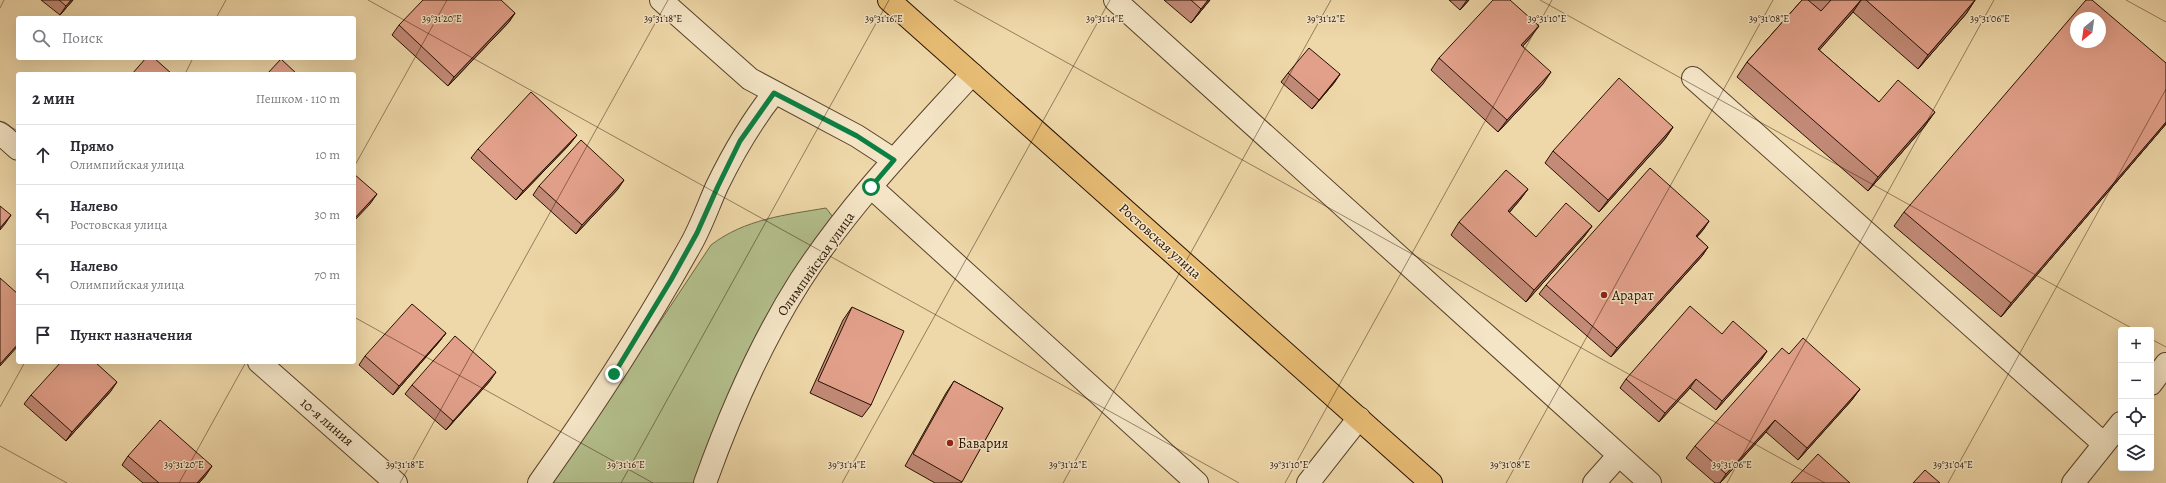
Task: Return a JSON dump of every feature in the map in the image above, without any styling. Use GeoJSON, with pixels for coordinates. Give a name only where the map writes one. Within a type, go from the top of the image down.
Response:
{"type":"FeatureCollection","features":[{"type":"Feature","properties":{"kind":"main road","name":"Ростовская улица"},"geometry":{"type":"LineString","coordinates":[[889,0],[1431,483]]}},
{"type":"Feature","properties":{"kind":"street"},"geometry":{"type":"LineString","coordinates":[[661,0],[750,79],[857,136],[894,160]]}},
{"type":"Feature","properties":{"kind":"street"},"geometry":{"type":"LineString","coordinates":[[1115,0],[1650,483]]}},
{"type":"Feature","properties":{"kind":"street","name":"Олимпийская улица"},"geometry":{"type":"LineString","coordinates":[[705,483],[744,384],[774,325],[801,280],[871,187],[972,74]]}},
{"type":"Feature","properties":{"kind":"street"},"geometry":{"type":"LineString","coordinates":[[1693,78],[2104,444]]}},
{"type":"Feature","properties":{"kind":"street"},"geometry":{"type":"LineString","coordinates":[[539,483],[614,374],[671,280],[697,233],[740,141],[774,93]]}},
{"type":"Feature","properties":{"kind":"street"},"geometry":{"type":"LineString","coordinates":[[0,133],[16,147]]}},
{"type":"Feature","properties":{"kind":"street"},"geometry":{"type":"LineString","coordinates":[[871,187],[1197,483]]}},
{"type":"Feature","properties":{"kind":"street","name":"10-я линия"},"geometry":{"type":"LineString","coordinates":[[261,364],[396,483]]}},
{"type":"Feature","properties":{"kind":"street"},"geometry":{"type":"LineString","coordinates":[[2154,380],[2166,364]]}},
{"type":"Feature","properties":{"kind":"street"},"geometry":{"type":"LineString","coordinates":[[1308,483],[1359,418]]}},
{"type":"Feature","properties":{"kind":"street"},"geometry":{"type":"LineString","coordinates":[[2073,483],[2118,427]]}},
{"type":"Feature","properties":{"kind":"street"},"geometry":{"type":"LineString","coordinates":[[1594,483],[1619,455]]}},
{"type":"Feature","properties":{"kind":"green space"},"geometry":{"type":"Polygon","coordinates":[[[826,208],[833,217],[699,468],[694,483],[553,483],[711,245],[738,229],[766,219],[826,208]]]}},
{"type":"Feature","properties":{"kind":"building"},"geometry":{"type":"Polygon","coordinates":[[[59,0],[71,0],[66,6],[59,0]]]}},
{"type":"Feature","properties":{"kind":"building"},"geometry":{"type":"Polygon","coordinates":[[[423,0],[501,0],[515,13],[454,77],[399,25],[423,0]]]}},
{"type":"Feature","properties":{"kind":"building"},"geometry":{"type":"Polygon","coordinates":[[[1191,0],[1208,0],[1201,9],[1191,0]]]}},
{"type":"Feature","properties":{"kind":"building"},"geometry":{"type":"Polygon","coordinates":[[[1493,0],[1510,0],[1539,26],[1521,45],[1551,72],[1507,120],[1439,58],[1493,0]]]}},
{"type":"Feature","properties":{"kind":"building"},"geometry":{"type":"Polygon","coordinates":[[[1802,0],[1808,0],[1821,11],[1831,0],[1861,0],[1818,49],[1879,102],[1898,80],[1935,112],[1878,177],[1747,62],[1802,0]]]}},
{"type":"Feature","properties":{"kind":"building"},"geometry":{"type":"Polygon","coordinates":[[[1866,0],[1975,0],[1928,55],[1866,0]]]}},
{"type":"Feature","properties":{"kind":"building"},"geometry":{"type":"Polygon","coordinates":[[[2086,0],[2092,0],[2166,63],[2166,122],[2011,303],[1904,212],[2070,19],[2070,48],[2106,48],[2106,12],[2076,12],[2086,0]]]}},
{"type":"Feature","properties":{"kind":"building"},"geometry":{"type":"Polygon","coordinates":[[[1309,48],[1340,74],[1319,100],[1288,73],[1309,48]]]}},
{"type":"Feature","properties":{"kind":"building"},"geometry":{"type":"Polygon","coordinates":[[[144,60],[156,60],[170,72],[134,72],[144,60]]]}},
{"type":"Feature","properties":{"kind":"building"},"geometry":{"type":"Polygon","coordinates":[[[280,60],[282,60],[295,72],[269,72],[280,60]]]}},
{"type":"Feature","properties":{"kind":"building"},"geometry":{"type":"Polygon","coordinates":[[[1619,78],[1673,127],[1608,200],[1553,151],[1619,78]]]}},
{"type":"Feature","properties":{"kind":"building"},"geometry":{"type":"Polygon","coordinates":[[[531,92],[577,135],[523,191],[478,149],[531,92]]]}},
{"type":"Feature","properties":{"kind":"building"},"geometry":{"type":"Polygon","coordinates":[[[581,140],[624,180],[582,225],[539,186],[581,140]]]}},
{"type":"Feature","properties":{"kind":"building"},"geometry":{"type":"Polygon","coordinates":[[[1650,168],[1709,221],[1696,236],[1708,247],[1617,348],[1546,285],[1650,168]]]}},
{"type":"Feature","properties":{"kind":"building"},"geometry":{"type":"Polygon","coordinates":[[[1506,170],[1528,189],[1508,211],[1536,237],[1566,203],[1592,226],[1534,290],[1459,222],[1506,170]]]}},
{"type":"Feature","properties":{"kind":"building"},"geometry":{"type":"Polygon","coordinates":[[[356,176],[377,194],[356,217],[356,176]]]}},
{"type":"Feature","properties":{"kind":"building"},"geometry":{"type":"Polygon","coordinates":[[[0,206],[11,215],[0,228],[0,206]]]}},
{"type":"Feature","properties":{"kind":"building"},"geometry":{"type":"Polygon","coordinates":[[[0,278],[16,292],[16,346],[0,364],[0,278]]]}},
{"type":"Feature","properties":{"kind":"building"},"geometry":{"type":"Polygon","coordinates":[[[412,304],[446,333],[399,386],[365,356],[412,304]]]}},
{"type":"Feature","properties":{"kind":"building"},"geometry":{"type":"Polygon","coordinates":[[[1690,306],[1722,334],[1733,321],[1767,351],[1722,401],[1696,379],[1665,413],[1626,379],[1690,306]]]}},
{"type":"Feature","properties":{"kind":"building"},"geometry":{"type":"Polygon","coordinates":[[[852,307],[904,331],[871,405],[818,381],[852,307]]]}},
{"type":"Feature","properties":{"kind":"building"},"geometry":{"type":"Polygon","coordinates":[[[455,336],[496,372],[453,421],[412,385],[455,336]]]}},
{"type":"Feature","properties":{"kind":"building"},"geometry":{"type":"Polygon","coordinates":[[[1803,338],[1860,389],[1807,448],[1775,420],[1726,474],[1695,446],[1782,348],[1789,354],[1803,338]]]}},
{"type":"Feature","properties":{"kind":"building"},"geometry":{"type":"Polygon","coordinates":[[[59,364],[97,364],[117,382],[72,432],[31,395],[59,364]]]}},
{"type":"Feature","properties":{"kind":"building","name":"Бавария"},"geometry":{"type":"Polygon","coordinates":[[[954,381],[1003,408],[962,482],[913,454],[954,381]]]}},
{"type":"Feature","properties":{"kind":"building"},"geometry":{"type":"Polygon","coordinates":[[[160,420],[212,466],[197,483],[159,483],[128,456],[160,420]]]}},
{"type":"Feature","properties":{"kind":"building"},"geometry":{"type":"Polygon","coordinates":[[[1818,454],[1850,483],[1791,483],[1818,454]]]}},
{"type":"Feature","properties":{"kind":"building"},"geometry":{"type":"Polygon","coordinates":[[[1925,470],[1940,483],[1913,483],[1925,470]]]}},
{"type":"Feature","properties":{"kind":"place","name":"Арарат"},"geometry":{"type":"Point","coordinates":[1604,295]}},
{"type":"Feature","properties":{"kind":"place","name":"Бавария"},"geometry":{"type":"Point","coordinates":[950,443]}},
{"type":"Feature","properties":{"kind":"route"},"geometry":{"type":"LineString","coordinates":[[614,374],[671,280],[697,233],[740,141],[774,93],[857,136],[894,160],[871,187]]}}]}
